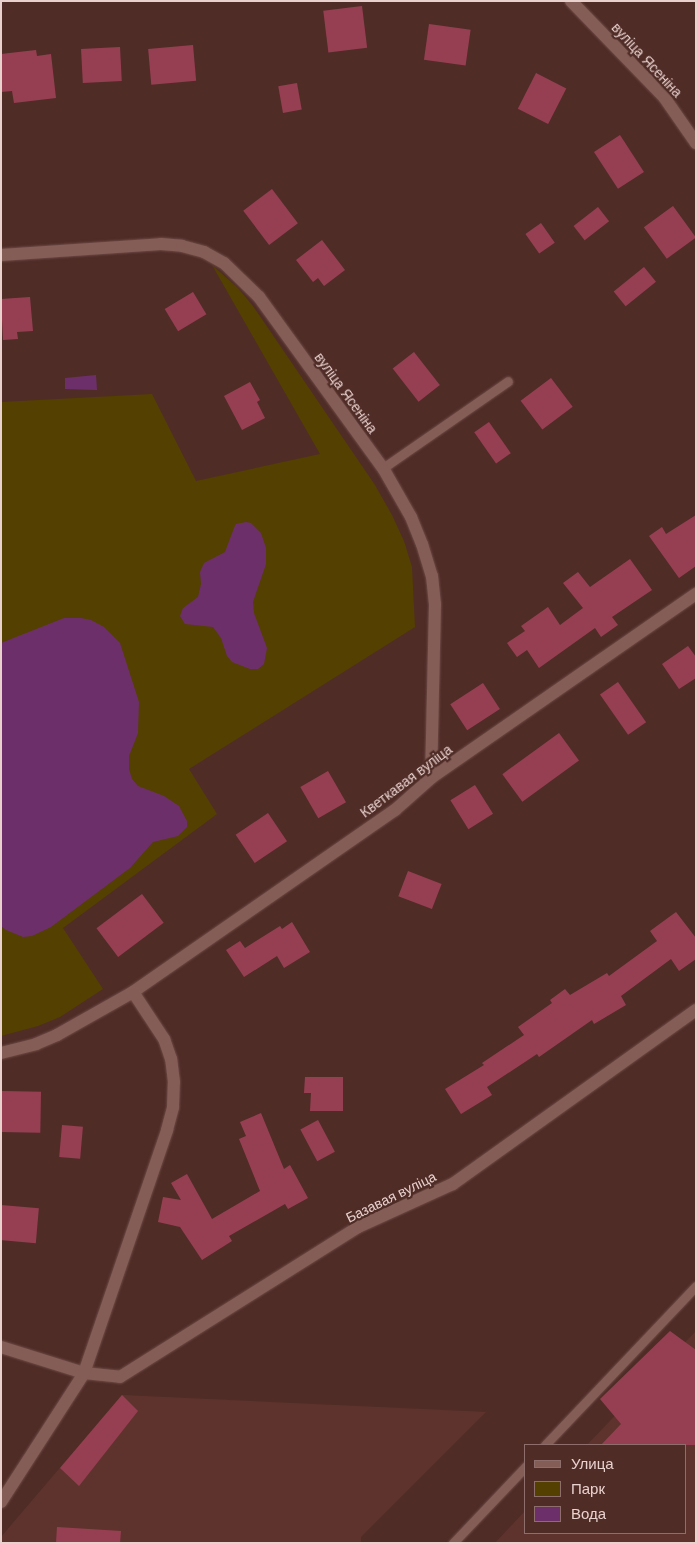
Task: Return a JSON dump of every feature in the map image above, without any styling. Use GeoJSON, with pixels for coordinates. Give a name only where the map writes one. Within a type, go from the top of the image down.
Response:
{"type":"FeatureCollection","features":[{"type":"Feature","properties":{"kind":"street","name":"вуліца Ясеніна"},"geometry":{"type":"LineString","coordinates":[[571,1],[664,97],[696,143]]}},
{"type":"Feature","properties":{"kind":"street","name":"вуліца Ясеніна"},"geometry":{"type":"LineString","coordinates":[[1,255],[161,244],[204,252],[224,263],[259,297],[383,468],[411,518],[432,576],[435,631],[431,778]]}},
{"type":"Feature","properties":{"kind":"street","name":"Кветкавая вуліца"},"geometry":{"type":"LineString","coordinates":[[1,1053],[36,1044],[58,1034],[133,992],[395,810],[431,778],[696,594]]}},
{"type":"Feature","properties":{"kind":"street"},"geometry":{"type":"LineString","coordinates":[[1,1502],[84,1373],[167,1130],[172,1107],[174,1082],[166,1046],[133,992]]}},
{"type":"Feature","properties":{"kind":"street","name":"Базавая вуліца"},"geometry":{"type":"LineString","coordinates":[[1,1347],[84,1373],[120,1377],[358,1227],[453,1184],[696,1010]]}},
{"type":"Feature","properties":{"kind":"lane"},"geometry":{"type":"LineString","coordinates":[[383,468],[508,381]]}},
{"type":"Feature","properties":{"kind":"lane"},"geometry":{"type":"LineString","coordinates":[[546,1444],[696,1286]]}},
{"type":"Feature","properties":{"kind":"lane"},"geometry":{"type":"LineString","coordinates":[[453,1543],[524,1468]]}},
{"type":"Feature","properties":{"kind":"shaded area"},"geometry":{"type":"Polygon","coordinates":[[[696,1331],[696,1543],[495,1543],[524,1512],[524,1534],[687,1534],[687,1444],[588,1444],[696,1331]]]}},
{"type":"Feature","properties":{"kind":"shaded area"},"geometry":{"type":"Polygon","coordinates":[[[122,1395],[486,1412],[361,1537],[361,1543],[1,1543],[1,1537],[122,1395]]]}},
{"type":"Feature","properties":{"kind":"green space"},"geometry":{"type":"Polygon","coordinates":[[[212,265],[238,288],[253,306],[375,485],[392,515],[404,541],[412,567],[415,627],[189,769],[217,814],[63,928],[103,989],[60,1017],[38,1026],[1,1036],[1,402],[152,394],[196,481],[320,454],[212,265]]]}},
{"type":"Feature","properties":{"kind":"water"},"geometry":{"type":"Polygon","coordinates":[[[96,375],[97,390],[65,389],[65,378],[96,375]]]}},
{"type":"Feature","properties":{"kind":"water"},"geometry":{"type":"Polygon","coordinates":[[[251,523],[261,533],[266,548],[266,564],[253,602],[254,613],[267,648],[264,664],[258,669],[250,669],[232,662],[227,656],[221,638],[213,627],[185,624],[180,616],[183,608],[198,597],[201,584],[200,572],[204,563],[225,552],[236,524],[251,523]]]}},
{"type":"Feature","properties":{"kind":"water"},"geometry":{"type":"Polygon","coordinates":[[[64,618],[91,620],[104,627],[120,643],[139,702],[138,733],[129,756],[129,769],[132,779],[138,786],[164,796],[179,806],[187,821],[187,827],[178,836],[153,842],[130,868],[51,927],[32,936],[23,937],[1,926],[1,643],[64,618]]]}},
{"type":"Feature","properties":{"kind":"building"},"geometry":{"type":"Polygon","coordinates":[[[362,6],[367,48],[328,52],[323,11],[362,6]]]}},
{"type":"Feature","properties":{"kind":"building"},"geometry":{"type":"Polygon","coordinates":[[[429,24],[471,30],[466,65],[424,60],[429,24]]]}},
{"type":"Feature","properties":{"kind":"building"},"geometry":{"type":"Polygon","coordinates":[[[193,45],[196,81],[151,85],[148,49],[193,45]]]}},
{"type":"Feature","properties":{"kind":"building"},"geometry":{"type":"Polygon","coordinates":[[[120,47],[122,81],[83,83],[81,49],[120,47]]]}},
{"type":"Feature","properties":{"kind":"building"},"geometry":{"type":"Polygon","coordinates":[[[36,50],[37,56],[51,54],[56,98],[14,103],[12,91],[1,92],[1,54],[36,50]]]}},
{"type":"Feature","properties":{"kind":"building"},"geometry":{"type":"Polygon","coordinates":[[[536,73],[566,88],[548,124],[518,109],[536,73]]]}},
{"type":"Feature","properties":{"kind":"building"},"geometry":{"type":"Polygon","coordinates":[[[297,83],[302,110],[283,113],[278,86],[297,83]]]}},
{"type":"Feature","properties":{"kind":"building"},"geometry":{"type":"Polygon","coordinates":[[[620,135],[644,172],[618,189],[594,152],[620,135]]]}},
{"type":"Feature","properties":{"kind":"building"},"geometry":{"type":"Polygon","coordinates":[[[272,189],[298,223],[269,245],[243,211],[272,189]]]}},
{"type":"Feature","properties":{"kind":"building"},"geometry":{"type":"Polygon","coordinates":[[[673,206],[696,238],[667,259],[644,227],[673,206]]]}},
{"type":"Feature","properties":{"kind":"building"},"geometry":{"type":"Polygon","coordinates":[[[598,207],[609,221],[585,240],[574,226],[598,207]]]}},
{"type":"Feature","properties":{"kind":"building"},"geometry":{"type":"Polygon","coordinates":[[[541,223],[555,243],[539,254],[525,234],[541,223]]]}},
{"type":"Feature","properties":{"kind":"building"},"geometry":{"type":"Polygon","coordinates":[[[322,240],[345,270],[324,286],[318,278],[313,282],[296,260],[322,240]]]}},
{"type":"Feature","properties":{"kind":"building"},"geometry":{"type":"Polygon","coordinates":[[[644,267],[656,282],[626,306],[614,292],[644,267]]]}},
{"type":"Feature","properties":{"kind":"building"},"geometry":{"type":"Polygon","coordinates":[[[193,292],[206,314],[178,331],[165,309],[193,292]]]}},
{"type":"Feature","properties":{"kind":"building"},"geometry":{"type":"Polygon","coordinates":[[[30,297],[33,331],[17,332],[18,339],[3,340],[1,299],[30,297]]]}},
{"type":"Feature","properties":{"kind":"building"},"geometry":{"type":"Polygon","coordinates":[[[414,352],[440,385],[419,402],[393,369],[414,352]]]}},
{"type":"Feature","properties":{"kind":"building"},"geometry":{"type":"Polygon","coordinates":[[[551,378],[573,407],[542,430],[521,401],[551,378]]]}},
{"type":"Feature","properties":{"kind":"building"},"geometry":{"type":"Polygon","coordinates":[[[250,382],[260,400],[257,402],[265,418],[242,430],[224,396],[250,382]]]}},
{"type":"Feature","properties":{"kind":"building"},"geometry":{"type":"Polygon","coordinates":[[[489,422],[511,453],[496,463],[474,432],[489,422]]]}},
{"type":"Feature","properties":{"kind":"building"},"geometry":{"type":"Polygon","coordinates":[[[696,515],[696,566],[679,578],[649,536],[662,527],[666,534],[696,515]]]}},
{"type":"Feature","properties":{"kind":"building"},"geometry":{"type":"Polygon","coordinates":[[[630,559],[652,590],[612,617],[618,625],[601,637],[595,628],[539,668],[527,650],[517,657],[507,643],[525,631],[521,626],[548,607],[560,625],[583,608],[563,583],[578,572],[590,587],[630,559]]]}},
{"type":"Feature","properties":{"kind":"building"},"geometry":{"type":"Polygon","coordinates":[[[688,646],[696,657],[696,678],[679,689],[662,664],[688,646]]]}},
{"type":"Feature","properties":{"kind":"building"},"geometry":{"type":"Polygon","coordinates":[[[618,682],[646,722],[628,735],[600,695],[618,682]]]}},
{"type":"Feature","properties":{"kind":"building"},"geometry":{"type":"Polygon","coordinates":[[[483,683],[500,709],[467,730],[450,704],[483,683]]]}},
{"type":"Feature","properties":{"kind":"building"},"geometry":{"type":"Polygon","coordinates":[[[559,733],[579,761],[522,802],[502,774],[559,733]]]}},
{"type":"Feature","properties":{"kind":"building"},"geometry":{"type":"Polygon","coordinates":[[[328,771],[346,802],[318,818],[300,787],[328,771]]]}},
{"type":"Feature","properties":{"kind":"building"},"geometry":{"type":"Polygon","coordinates":[[[475,785],[493,814],[468,829],[450,800],[475,785]]]}},
{"type":"Feature","properties":{"kind":"building"},"geometry":{"type":"Polygon","coordinates":[[[268,813],[287,841],[255,863],[236,835],[268,813]]]}},
{"type":"Feature","properties":{"kind":"building"},"geometry":{"type":"Polygon","coordinates":[[[408,871],[442,884],[432,909],[398,896],[408,871]]]}},
{"type":"Feature","properties":{"kind":"building"},"geometry":{"type":"Polygon","coordinates":[[[142,894],[164,923],[118,957],[96,928],[142,894]]]}},
{"type":"Feature","properties":{"kind":"building"},"geometry":{"type":"Polygon","coordinates":[[[676,912],[696,938],[696,959],[679,971],[671,959],[621,996],[626,1005],[594,1024],[592,1020],[539,1057],[537,1054],[487,1087],[492,1095],[461,1114],[445,1089],[484,1065],[482,1063],[524,1035],[518,1027],[552,1003],[550,1000],[565,989],[570,995],[607,973],[609,976],[657,941],[650,931],[676,912]]]}},
{"type":"Feature","properties":{"kind":"building"},"geometry":{"type":"Polygon","coordinates":[[[292,922],[310,952],[284,968],[277,956],[244,977],[226,950],[240,941],[245,948],[280,926],[282,929],[292,922]]]}},
{"type":"Feature","properties":{"kind":"building"},"geometry":{"type":"Polygon","coordinates":[[[305,1077],[343,1077],[343,1111],[310,1111],[311,1093],[304,1093],[305,1077]]]}},
{"type":"Feature","properties":{"kind":"building"},"geometry":{"type":"Polygon","coordinates":[[[1,1091],[41,1092],[40,1133],[1,1132],[1,1091]]]}},
{"type":"Feature","properties":{"kind":"building"},"geometry":{"type":"Polygon","coordinates":[[[261,1113],[284,1169],[290,1165],[308,1198],[288,1209],[285,1204],[229,1236],[232,1241],[202,1260],[180,1227],[158,1222],[163,1197],[181,1200],[171,1183],[187,1174],[212,1219],[260,1191],[239,1139],[246,1136],[240,1122],[261,1113]]]}},
{"type":"Feature","properties":{"kind":"building"},"geometry":{"type":"Polygon","coordinates":[[[318,1120],[335,1152],[317,1161],[300,1129],[318,1120]]]}},
{"type":"Feature","properties":{"kind":"building"},"geometry":{"type":"Polygon","coordinates":[[[62,1125],[83,1127],[80,1159],[59,1157],[62,1125]]]}},
{"type":"Feature","properties":{"kind":"building"},"geometry":{"type":"Polygon","coordinates":[[[1,1205],[39,1208],[36,1243],[1,1240],[1,1205]]]}},
{"type":"Feature","properties":{"kind":"building"},"geometry":{"type":"Polygon","coordinates":[[[670,1331],[696,1350],[696,1445],[602,1444],[621,1424],[600,1399],[670,1331]]]}},
{"type":"Feature","properties":{"kind":"building"},"geometry":{"type":"Polygon","coordinates":[[[122,1395],[138,1411],[79,1486],[60,1468],[122,1395]]]}},
{"type":"Feature","properties":{"kind":"building"},"geometry":{"type":"Polygon","coordinates":[[[57,1527],[121,1531],[120,1543],[56,1543],[57,1527]]]}}]}
